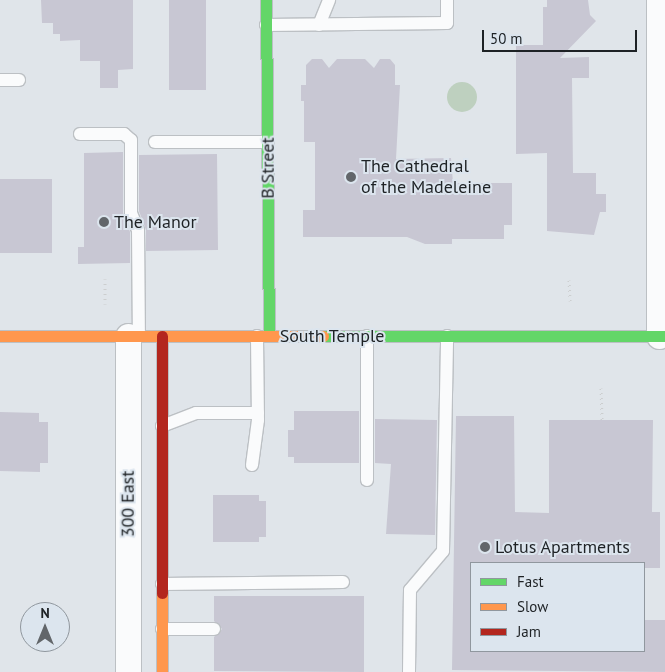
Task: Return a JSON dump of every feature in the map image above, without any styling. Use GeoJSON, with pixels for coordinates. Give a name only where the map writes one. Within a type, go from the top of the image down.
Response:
{"type":"FeatureCollection","features":[{"type":"Feature","properties":{"kind":"street","name":"B Street"},"geometry":{"type":"LineString","coordinates":[[263,336],[268,142],[266,0]]}},
{"type":"Feature","properties":{"kind":"street"},"geometry":{"type":"LineString","coordinates":[[659,0],[662,336]]}},
{"type":"Feature","properties":{"kind":"street","name":"South Temple"},"geometry":{"type":"LineString","coordinates":[[0,336],[662,336]]}},
{"type":"Feature","properties":{"kind":"street","name":"300 East"},"geometry":{"type":"LineString","coordinates":[[128,672],[133,336]]}},
{"type":"Feature","properties":{"kind":"street","name":"300 East"},"geometry":{"type":"LineString","coordinates":[[162,336],[162,672]]}},
{"type":"Feature","properties":{"kind":"lane"},"geometry":{"type":"LineString","coordinates":[[319,25],[329,0]]}},
{"type":"Feature","properties":{"kind":"lane"},"geometry":{"type":"LineString","coordinates":[[266,26],[447,23],[447,0]]}},
{"type":"Feature","properties":{"kind":"lane"},"geometry":{"type":"LineString","coordinates":[[0,80],[18,80]]}},
{"type":"Feature","properties":{"kind":"lane"},"geometry":{"type":"LineString","coordinates":[[80,134],[124,134],[131,140],[131,213],[138,230],[133,336]]}},
{"type":"Feature","properties":{"kind":"lane"},"geometry":{"type":"LineString","coordinates":[[155,142],[268,142]]}},
{"type":"Feature","properties":{"kind":"lane"},"geometry":{"type":"LineString","coordinates":[[252,465],[258,413],[263,336]]}},
{"type":"Feature","properties":{"kind":"lane"},"geometry":{"type":"LineString","coordinates":[[367,336],[367,480]]}},
{"type":"Feature","properties":{"kind":"lane"},"geometry":{"type":"LineString","coordinates":[[409,672],[410,590],[443,551],[447,336]]}},
{"type":"Feature","properties":{"kind":"lane"},"geometry":{"type":"LineString","coordinates":[[162,426],[196,413],[258,413]]}},
{"type":"Feature","properties":{"kind":"lane"},"geometry":{"type":"LineString","coordinates":[[162,584],[343,582]]}},
{"type":"Feature","properties":{"kind":"lane"},"geometry":{"type":"LineString","coordinates":[[162,629],[214,629]]}},
{"type":"Feature","properties":{"kind":"path"},"geometry":{"type":"LineString","coordinates":[[105,278],[105,304]]}},
{"type":"Feature","properties":{"kind":"path"},"geometry":{"type":"LineString","coordinates":[[569,280],[570,301]]}},
{"type":"Feature","properties":{"kind":"path"},"geometry":{"type":"LineString","coordinates":[[601,388],[602,420]]}},
{"type":"Feature","properties":{"kind":"green space"},"geometry":{"type":"Polygon","coordinates":[[[462,82],[473,86],[477,97],[473,108],[462,112],[451,108],[447,97],[451,86],[462,82]]]}},
{"type":"Feature","properties":{"kind":"building"},"geometry":{"type":"Polygon","coordinates":[[[41,0],[133,0],[133,69],[118,70],[118,88],[100,88],[100,61],[80,61],[80,40],[60,41],[60,34],[53,34],[53,23],[42,23],[41,0]]]}},
{"type":"Feature","properties":{"kind":"building"},"geometry":{"type":"Polygon","coordinates":[[[169,0],[206,0],[206,90],[169,90],[169,0]]]}},
{"type":"Feature","properties":{"kind":"building"},"geometry":{"type":"Polygon","coordinates":[[[547,0],[588,0],[590,15],[596,21],[560,58],[589,57],[589,78],[572,78],[573,173],[596,173],[596,194],[606,194],[606,212],[600,212],[594,235],[547,231],[547,153],[516,154],[516,45],[543,45],[543,7],[547,7],[547,0]]]}},
{"type":"Feature","properties":{"kind":"building","name":"The Cathedral of the Madeleine"},"geometry":{"type":"Polygon","coordinates":[[[312,59],[322,59],[329,68],[337,59],[365,59],[374,68],[380,59],[390,59],[395,65],[395,85],[400,85],[396,159],[451,158],[453,183],[512,183],[512,225],[504,225],[504,239],[452,239],[452,244],[425,244],[407,237],[303,237],[303,210],[315,210],[315,142],[304,142],[304,101],[301,101],[301,85],[306,85],[306,65],[312,59]]]}},
{"type":"Feature","properties":{"kind":"building"},"geometry":{"type":"Polygon","coordinates":[[[123,152],[123,213],[130,232],[130,263],[78,264],[78,247],[84,247],[84,153],[123,152]]]}},
{"type":"Feature","properties":{"kind":"building"},"geometry":{"type":"Polygon","coordinates":[[[217,154],[218,250],[146,251],[146,230],[139,211],[139,155],[217,154]]]}},
{"type":"Feature","properties":{"kind":"building"},"geometry":{"type":"Polygon","coordinates":[[[0,179],[52,179],[52,253],[0,253],[0,179]]]}},
{"type":"Feature","properties":{"kind":"building"},"geometry":{"type":"Polygon","coordinates":[[[294,411],[359,411],[359,463],[294,463],[294,457],[288,457],[288,430],[294,430],[294,411]]]}},
{"type":"Feature","properties":{"kind":"building"},"geometry":{"type":"Polygon","coordinates":[[[0,412],[39,413],[39,422],[48,422],[48,463],[40,463],[40,472],[0,471],[0,412]]]}},
{"type":"Feature","properties":{"kind":"building"},"geometry":{"type":"Polygon","coordinates":[[[456,416],[514,416],[515,512],[549,513],[549,420],[653,420],[652,512],[660,512],[660,568],[645,568],[645,562],[470,562],[470,652],[645,652],[645,620],[665,620],[665,672],[452,670],[456,416]]]}},
{"type":"Feature","properties":{"kind":"building"},"geometry":{"type":"Polygon","coordinates":[[[375,419],[437,420],[435,535],[386,534],[391,464],[375,463],[375,419]]]}},
{"type":"Feature","properties":{"kind":"building"},"geometry":{"type":"Polygon","coordinates":[[[213,495],[259,495],[259,501],[266,501],[266,537],[259,537],[259,542],[213,542],[213,495]]]}},
{"type":"Feature","properties":{"kind":"building"},"geometry":{"type":"Polygon","coordinates":[[[214,596],[364,596],[364,672],[214,671],[214,637],[222,629],[214,621],[214,596]]]}},
{"type":"Feature","properties":{"kind":"traffic: fast"},"geometry":{"type":"LineString","coordinates":[[266,0],[269,336]]}},
{"type":"Feature","properties":{"kind":"traffic: fast"},"geometry":{"type":"LineString","coordinates":[[323,336],[665,336]]}},
{"type":"Feature","properties":{"kind":"traffic: slow"},"geometry":{"type":"LineString","coordinates":[[0,336],[323,336]]}},
{"type":"Feature","properties":{"kind":"traffic: slow"},"geometry":{"type":"LineString","coordinates":[[162,593],[162,672]]}},
{"type":"Feature","properties":{"kind":"traffic: jam"},"geometry":{"type":"LineString","coordinates":[[162,336],[162,593]]}},
{"type":"Feature","properties":{"kind":"place","name":"The Cathedral of the Madeleine"},"geometry":{"type":"Point","coordinates":[351,177]}},
{"type":"Feature","properties":{"kind":"place","name":"The Manor"},"geometry":{"type":"Point","coordinates":[104,222]}},
{"type":"Feature","properties":{"kind":"place","name":"Lotus Apartments"},"geometry":{"type":"Point","coordinates":[485,547]}}]}
